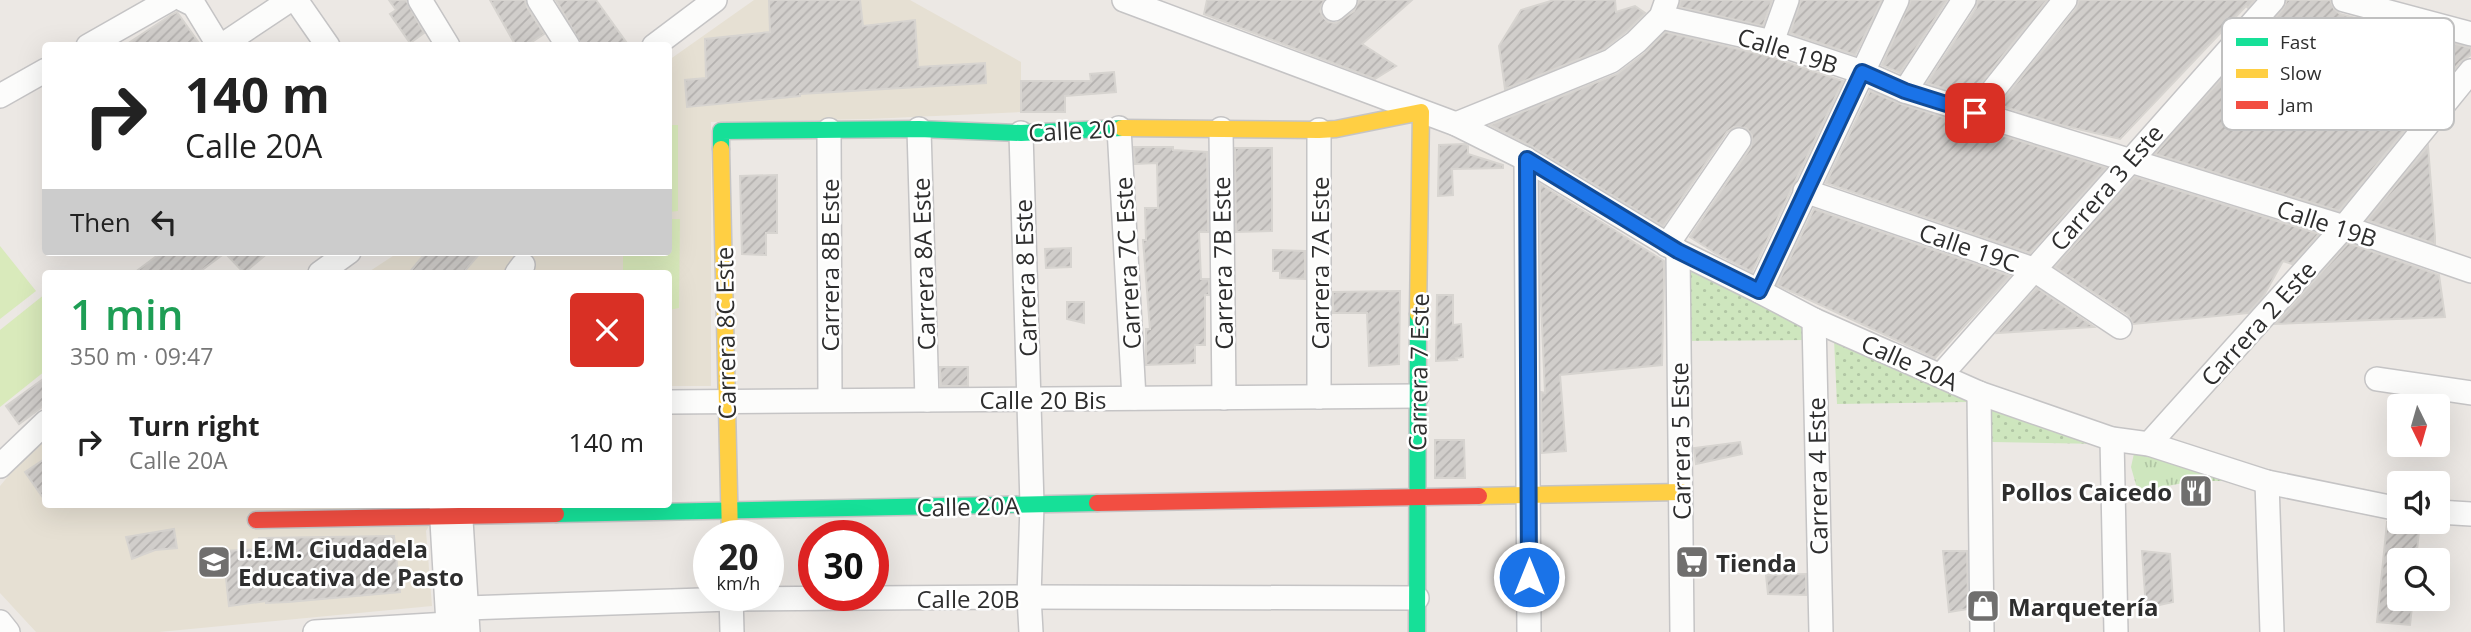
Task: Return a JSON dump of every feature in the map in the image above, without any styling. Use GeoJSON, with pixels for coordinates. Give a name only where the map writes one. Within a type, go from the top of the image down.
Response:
{"type":"FeatureCollection","features":[{"type":"Feature","properties":{"kind":"street"},"geometry":{"type":"LineString","coordinates":[[95,42],[169,0]]}},
{"type":"Feature","properties":{"kind":"street"},"geometry":{"type":"LineString","coordinates":[[184,0],[194,5],[217,42]]}},
{"type":"Feature","properties":{"kind":"street"},"geometry":{"type":"LineString","coordinates":[[226,42],[290,0]]}},
{"type":"Feature","properties":{"kind":"street"},"geometry":{"type":"LineString","coordinates":[[296,0],[325,42]]}},
{"type":"Feature","properties":{"kind":"street"},"geometry":{"type":"LineString","coordinates":[[420,0],[446,42]]}},
{"type":"Feature","properties":{"kind":"street"},"geometry":{"type":"LineString","coordinates":[[539,0],[565,42]]}},
{"type":"Feature","properties":{"kind":"street"},"geometry":{"type":"LineString","coordinates":[[659,42],[715,0]]}},
{"type":"Feature","properties":{"kind":"street"},"geometry":{"type":"LineString","coordinates":[[1124,0],[1456,124]]}},
{"type":"Feature","properties":{"kind":"street"},"geometry":{"type":"LineString","coordinates":[[1772,42],[1787,0]]}},
{"type":"Feature","properties":{"kind":"street"},"geometry":{"type":"LineString","coordinates":[[1759,291],[1897,0]]}},
{"type":"Feature","properties":{"kind":"street"},"geometry":{"type":"LineString","coordinates":[[1905,91],[1964,0]]}},
{"type":"Feature","properties":{"kind":"street"},"geometry":{"type":"LineString","coordinates":[[1975,113],[2065,0]]}},
{"type":"Feature","properties":{"kind":"street","name":"Carrera 3 Este"},"geometry":{"type":"LineString","coordinates":[[2257,18],[2273,0]]}},
{"type":"Feature","properties":{"kind":"street"},"geometry":{"type":"LineString","coordinates":[[2344,0],[2411,18]]}},
{"type":"Feature","properties":{"kind":"street","name":"Calle 19B"},"geometry":{"type":"LineString","coordinates":[[1456,124],[1611,61],[1636,42],[1664,9],[1862,72],[1905,91],[2127,162],[2344,227],[2471,271]]}},
{"type":"Feature","properties":{"kind":"street"},"geometry":{"type":"LineString","coordinates":[[2454,29],[2471,34]]}},
{"type":"Feature","properties":{"kind":"street","name":"Carrera 3 Este"},"geometry":{"type":"LineString","coordinates":[[1941,375],[2222,57]]}},
{"type":"Feature","properties":{"kind":"street","name":"Carrera 2 Este"},"geometry":{"type":"LineString","coordinates":[[2454,92],[2471,71]]}},
{"type":"Feature","properties":{"kind":"street"},"geometry":{"type":"LineString","coordinates":[[0,96],[42,72]]}},
{"type":"Feature","properties":{"kind":"street","name":"Calle 20"},"geometry":{"type":"LineString","coordinates":[[721,131],[919,129],[1021,133],[1119,128],[1319,130],[1421,112]]}},
{"type":"Feature","properties":{"kind":"street","name":"Carrera 7 Este"},"geometry":{"type":"LineString","coordinates":[[1417,632],[1421,112]]}},
{"type":"Feature","properties":{"kind":"street","name":"Calle 20A"},"geometry":{"type":"LineString","coordinates":[[1456,124],[1527,159],[1672,248],[1814,320],[1979,393],[2112,439],[2149,444],[2267,482],[2387,507]]}},
{"type":"Feature","properties":{"kind":"street","name":"Carrera 7C Este"},"geometry":{"type":"LineString","coordinates":[[1119,128],[1134,398]]}},
{"type":"Feature","properties":{"kind":"street","name":"Carrera 7B Este"},"geometry":{"type":"LineString","coordinates":[[1221,128],[1224,398]]}},
{"type":"Feature","properties":{"kind":"street","name":"Carrera 8A Este"},"geometry":{"type":"LineString","coordinates":[[919,129],[926,400]]}},
{"type":"Feature","properties":{"kind":"street","name":"Carrera 8B Este"},"geometry":{"type":"LineString","coordinates":[[828,130],[830,400]]}},
{"type":"Feature","properties":{"kind":"street","name":"Carrera 7A Este"},"geometry":{"type":"LineString","coordinates":[[1319,130],[1319,397]]}},
{"type":"Feature","properties":{"kind":"street","name":"Carrera 2 Este"},"geometry":{"type":"LineString","coordinates":[[2149,444],[2344,227],[2423,130]]}},
{"type":"Feature","properties":{"kind":"street","name":"Carrera 8C Este"},"geometry":{"type":"LineString","coordinates":[[721,131],[729,520]]}},
{"type":"Feature","properties":{"kind":"street","name":"Carrera 8 Este"},"geometry":{"type":"LineString","coordinates":[[1021,133],[1032,505],[1029,597],[1031,632]]}},
{"type":"Feature","properties":{"kind":"street"},"geometry":{"type":"LineString","coordinates":[[1672,248],[1739,140]]}},
{"type":"Feature","properties":{"kind":"street"},"geometry":{"type":"LineString","coordinates":[[1527,159],[1529,632]]}},
{"type":"Feature","properties":{"kind":"street","name":"Calle 19C"},"geometry":{"type":"LineString","coordinates":[[1805,191],[2034,269],[2120,327]]}},
{"type":"Feature","properties":{"kind":"street","name":"Carrera 5 Este"},"geometry":{"type":"LineString","coordinates":[[1672,248],[1681,492],[1682,632]]}},
{"type":"Feature","properties":{"kind":"street"},"geometry":{"type":"LineString","coordinates":[[323,270],[340,256]]}},
{"type":"Feature","properties":{"kind":"street","name":"Carrera 4 Este"},"geometry":{"type":"LineString","coordinates":[[1814,320],[1821,632]]}},
{"type":"Feature","properties":{"kind":"street"},"geometry":{"type":"LineString","coordinates":[[2377,379],[2471,393]]}},
{"type":"Feature","properties":{"kind":"street"},"geometry":{"type":"LineString","coordinates":[[1979,393],[1982,632]]}},
{"type":"Feature","properties":{"kind":"street","name":"Calle 20 Bis"},"geometry":{"type":"LineString","coordinates":[[672,402],[1417,396]]}},
{"type":"Feature","properties":{"kind":"street"},"geometry":{"type":"LineString","coordinates":[[0,466],[42,426]]}},
{"type":"Feature","properties":{"kind":"street"},"geometry":{"type":"LineString","coordinates":[[2112,439],[2116,632]]}},
{"type":"Feature","properties":{"kind":"street"},"geometry":{"type":"LineString","coordinates":[[2267,482],[2272,632]]}},
{"type":"Feature","properties":{"kind":"street","name":"Calle 20A"},"geometry":{"type":"LineString","coordinates":[[256,520],[451,510],[729,511],[1681,492]]}},
{"type":"Feature","properties":{"kind":"street"},"geometry":{"type":"LineString","coordinates":[[451,510],[467,608],[458,628]]}},
{"type":"Feature","properties":{"kind":"street"},"geometry":{"type":"LineString","coordinates":[[451,510],[458,628]]}},
{"type":"Feature","properties":{"kind":"street"},"geometry":{"type":"LineString","coordinates":[[2450,513],[2471,514]]}},
{"type":"Feature","properties":{"kind":"street","name":"Calle 20B"},"geometry":{"type":"LineString","coordinates":[[784,597],[1417,598]]}},
{"type":"Feature","properties":{"kind":"street","name":"Calle 20B"},"geometry":{"type":"LineString","coordinates":[[467,608],[693,599]]}},
{"type":"Feature","properties":{"kind":"street"},"geometry":{"type":"LineString","coordinates":[[731,611],[732,632]]}},
{"type":"Feature","properties":{"kind":"street"},"geometry":{"type":"LineString","coordinates":[[0,622],[8,632]]}},
{"type":"Feature","properties":{"kind":"street"},"geometry":{"type":"LineString","coordinates":[[315,632],[458,628]]}},
{"type":"Feature","properties":{"kind":"shaded area"},"geometry":{"type":"Polygon","coordinates":[[[754,0],[910,0],[1021,62],[1021,112],[711,122],[711,386],[672,386],[672,270],[372,270],[393,256],[672,256],[672,58],[754,0]]]}},
{"type":"Feature","properties":{"kind":"shaded area","name":"I.E.M. Ciudadela Educativa de Pasto"},"geometry":{"type":"Polygon","coordinates":[[[42,440],[42,508],[439,508],[426,531],[432,606],[159,632],[36,632],[0,593],[0,486],[28,452],[42,440]]]}},
{"type":"Feature","properties":{"kind":"green space"},"geometry":{"type":"Polygon","coordinates":[[[672,125],[678,125],[678,211],[672,212],[672,125]]]}},
{"type":"Feature","properties":{"kind":"green space"},"geometry":{"type":"Polygon","coordinates":[[[672,219],[680,219],[679,308],[672,309],[672,270],[623,270],[623,256],[672,256],[672,219]]]}},
{"type":"Feature","properties":{"kind":"green space"},"geometry":{"type":"Polygon","coordinates":[[[0,246],[36,291],[0,319],[0,246]]]}},
{"type":"Feature","properties":{"kind":"green space"},"geometry":{"type":"Polygon","coordinates":[[[1699,266],[1808,322],[1809,340],[1682,341],[1681,274],[1699,266]]]}},
{"type":"Feature","properties":{"kind":"green space"},"geometry":{"type":"Polygon","coordinates":[[[42,296],[42,373],[0,407],[0,330],[42,296]]]}},
{"type":"Feature","properties":{"kind":"green space"},"geometry":{"type":"Polygon","coordinates":[[[1834,339],[1967,396],[1969,402],[1837,404],[1834,339]]]}},
{"type":"Feature","properties":{"kind":"green space"},"geometry":{"type":"Polygon","coordinates":[[[1992,405],[2104,444],[1992,442],[1992,405]]]}},
{"type":"Feature","properties":{"kind":"green space"},"geometry":{"type":"Polygon","coordinates":[[[2135,449],[2240,481],[2193,481],[2138,492],[2131,467],[2135,449]]]}},
{"type":"Feature","properties":{"kind":"building"},"geometry":{"type":"Polygon","coordinates":[[[389,0],[406,0],[424,33],[409,42],[390,14],[396,10],[389,0]]]}},
{"type":"Feature","properties":{"kind":"building"},"geometry":{"type":"Polygon","coordinates":[[[490,0],[525,0],[544,34],[532,42],[514,42],[490,0]]]}},
{"type":"Feature","properties":{"kind":"building"},"geometry":{"type":"Polygon","coordinates":[[[556,0],[596,0],[626,42],[580,42],[556,0]]]}},
{"type":"Feature","properties":{"kind":"building"},"geometry":{"type":"Polygon","coordinates":[[[769,0],[860,0],[863,26],[915,20],[918,67],[985,63],[986,83],[800,94],[687,107],[685,80],[706,78],[705,39],[770,32],[769,0]]]}},
{"type":"Feature","properties":{"kind":"building"},"geometry":{"type":"Polygon","coordinates":[[[1207,0],[1324,0],[1320,11],[1323,17],[1328,22],[1336,23],[1354,11],[1359,0],[1412,0],[1362,44],[1396,66],[1375,79],[1204,14],[1207,0]]]}},
{"type":"Feature","properties":{"kind":"building"},"geometry":{"type":"Polygon","coordinates":[[[1554,0],[1615,0],[1616,12],[1635,6],[1645,13],[1604,49],[1505,89],[1499,46],[1521,10],[1554,0]]]}},
{"type":"Feature","properties":{"kind":"building"},"geometry":{"type":"Polygon","coordinates":[[[1681,0],[1772,0],[1763,26],[1679,7],[1681,0]]]}},
{"type":"Feature","properties":{"kind":"building"},"geometry":{"type":"Polygon","coordinates":[[[1801,0],[1882,0],[1855,55],[1790,33],[1801,0]]]}},
{"type":"Feature","properties":{"kind":"building"},"geometry":{"type":"Polygon","coordinates":[[[1911,0],[1947,0],[1900,73],[1882,65],[1911,0]]]}},
{"type":"Feature","properties":{"kind":"building"},"geometry":{"type":"Polygon","coordinates":[[[1978,0],[2047,0],[1970,97],[1927,83],[1976,8],[1978,0]]]}},
{"type":"Feature","properties":{"kind":"building"},"geometry":{"type":"Polygon","coordinates":[[[2079,0],[2254,0],[2235,18],[2222,18],[2222,31],[2120,139],[2061,125],[1999,105],[2076,9],[2079,0]]]}},
{"type":"Feature","properties":{"kind":"building"},"geometry":{"type":"Polygon","coordinates":[[[2287,0],[2330,0],[2340,14],[2355,18],[2275,18],[2287,0]]]}},
{"type":"Feature","properties":{"kind":"building"},"geometry":{"type":"Polygon","coordinates":[[[177,12],[198,42],[130,42],[177,12]]]}},
{"type":"Feature","properties":{"kind":"building"},"geometry":{"type":"Polygon","coordinates":[[[1665,32],[1768,56],[1843,81],[1752,272],[1690,237],[1751,147],[1752,135],[1746,128],[1734,127],[1727,132],[1663,226],[1533,147],[1490,125],[1617,74],[1645,53],[1665,32]]]}},
{"type":"Feature","properties":{"kind":"building"},"geometry":{"type":"Polygon","coordinates":[[[2454,44],[2471,48],[2471,55],[2454,69],[2454,44]]]}},
{"type":"Feature","properties":{"kind":"building"},"geometry":{"type":"Polygon","coordinates":[[[1114,72],[1116,92],[1065,96],[1065,112],[1021,112],[1021,81],[1091,81],[1090,74],[1114,72]]]}},
{"type":"Feature","properties":{"kind":"building"},"geometry":{"type":"Polygon","coordinates":[[[2222,78],[2222,130],[2405,130],[2339,211],[2155,154],[2222,78]]]}},
{"type":"Feature","properties":{"kind":"building"},"geometry":{"type":"Polygon","coordinates":[[[1870,91],[1901,104],[2106,168],[2030,253],[1826,183],[1870,91]]]}},
{"type":"Feature","properties":{"kind":"building"},"geometry":{"type":"Polygon","coordinates":[[[1439,145],[1468,146],[1468,154],[1503,165],[1503,168],[1452,169],[1453,195],[1438,196],[1439,145]]]}},
{"type":"Feature","properties":{"kind":"building"},"geometry":{"type":"Polygon","coordinates":[[[2428,146],[2435,237],[2435,244],[2367,220],[2428,146]]]}},
{"type":"Feature","properties":{"kind":"building"},"geometry":{"type":"Polygon","coordinates":[[[1134,147],[1173,147],[1173,150],[1207,152],[1208,232],[1199,232],[1201,279],[1209,279],[1209,295],[1205,295],[1205,345],[1195,345],[1195,363],[1146,365],[1146,329],[1150,329],[1143,240],[1146,240],[1145,208],[1158,208],[1157,163],[1135,164],[1134,147]]]}},
{"type":"Feature","properties":{"kind":"building"},"geometry":{"type":"Polygon","coordinates":[[[1235,148],[1272,148],[1272,231],[1236,232],[1235,148]]]}},
{"type":"Feature","properties":{"kind":"building"},"geometry":{"type":"Polygon","coordinates":[[[777,175],[777,233],[766,233],[766,255],[742,254],[740,176],[777,175]]]}},
{"type":"Feature","properties":{"kind":"building"},"geometry":{"type":"Polygon","coordinates":[[[2135,177],[2319,234],[2292,264],[2283,261],[2263,297],[2248,313],[2133,324],[2128,315],[2055,267],[2135,177]]]}},
{"type":"Feature","properties":{"kind":"building"},"geometry":{"type":"Polygon","coordinates":[[[1540,184],[1664,261],[1662,365],[1560,375],[1566,451],[1542,453],[1541,392],[1545,393],[1540,184]]]}},
{"type":"Feature","properties":{"kind":"building"},"geometry":{"type":"Polygon","coordinates":[[[1814,209],[2010,276],[1935,358],[1777,285],[1814,209]]]}},
{"type":"Feature","properties":{"kind":"building"},"geometry":{"type":"Polygon","coordinates":[[[2348,243],[2439,275],[2445,317],[2275,324],[2348,243]]]}},
{"type":"Feature","properties":{"kind":"building"},"geometry":{"type":"Polygon","coordinates":[[[1071,248],[1071,267],[1046,268],[1045,249],[1071,248]]]}},
{"type":"Feature","properties":{"kind":"building"},"geometry":{"type":"Polygon","coordinates":[[[1273,250],[1305,251],[1305,279],[1280,278],[1280,271],[1273,271],[1273,250]]]}},
{"type":"Feature","properties":{"kind":"building"},"geometry":{"type":"Polygon","coordinates":[[[157,256],[221,256],[202,270],[138,270],[157,256]]]}},
{"type":"Feature","properties":{"kind":"building"},"geometry":{"type":"Polygon","coordinates":[[[228,256],[264,256],[248,270],[241,270],[228,256]]]}},
{"type":"Feature","properties":{"kind":"building"},"geometry":{"type":"Polygon","coordinates":[[[423,256],[478,256],[466,270],[411,270],[423,256]]]}},
{"type":"Feature","properties":{"kind":"building"},"geometry":{"type":"Polygon","coordinates":[[[2037,288],[2094,327],[1997,333],[2037,288]]]}},
{"type":"Feature","properties":{"kind":"building"},"geometry":{"type":"Polygon","coordinates":[[[1400,291],[1399,364],[1369,366],[1367,313],[1333,313],[1333,292],[1400,291]]]}},
{"type":"Feature","properties":{"kind":"building"},"geometry":{"type":"Polygon","coordinates":[[[1437,295],[1453,295],[1453,325],[1461,324],[1463,357],[1456,358],[1457,360],[1436,361],[1437,295]]]}},
{"type":"Feature","properties":{"kind":"building"},"geometry":{"type":"Polygon","coordinates":[[[1067,302],[1084,302],[1084,323],[1067,319],[1067,302]]]}},
{"type":"Feature","properties":{"kind":"building"},"geometry":{"type":"Polygon","coordinates":[[[940,367],[968,367],[968,386],[941,386],[940,367]]]}},
{"type":"Feature","properties":{"kind":"building"},"geometry":{"type":"Polygon","coordinates":[[[42,380],[42,407],[19,424],[6,406],[42,380]]]}},
{"type":"Feature","properties":{"kind":"building"},"geometry":{"type":"Polygon","coordinates":[[[1435,440],[1464,440],[1465,478],[1435,478],[1435,440]]]}},
{"type":"Feature","properties":{"kind":"building"},"geometry":{"type":"Polygon","coordinates":[[[1740,442],[1742,454],[1696,464],[1694,448],[1740,442]]]}},
{"type":"Feature","properties":{"kind":"building"},"geometry":{"type":"Polygon","coordinates":[[[42,461],[42,496],[25,472],[42,461]]]}},
{"type":"Feature","properties":{"kind":"building"},"geometry":{"type":"Polygon","coordinates":[[[2387,522],[2387,534],[2419,534],[2417,548],[2387,548],[2387,611],[2412,611],[2410,625],[2377,622],[2387,522]]]}},
{"type":"Feature","properties":{"kind":"building"},"geometry":{"type":"Polygon","coordinates":[[[174,529],[177,548],[155,550],[132,559],[126,537],[174,529]]]}},
{"type":"Feature","properties":{"kind":"building"},"geometry":{"type":"Polygon","coordinates":[[[394,536],[400,592],[229,606],[223,551],[260,549],[259,538],[394,536]]]}},
{"type":"Feature","properties":{"kind":"building"},"geometry":{"type":"Polygon","coordinates":[[[1943,551],[1967,551],[1968,609],[1949,612],[1943,551]]]}},
{"type":"Feature","properties":{"kind":"building"},"geometry":{"type":"Polygon","coordinates":[[[2142,551],[2170,554],[2173,602],[2146,608],[2142,551]]]}},
{"type":"Feature","properties":{"kind":"building"},"geometry":{"type":"Polygon","coordinates":[[[1806,574],[1806,595],[1768,594],[1766,575],[1806,574]]]}},
{"type":"Feature","properties":{"kind":"traffic: fast"},"geometry":{"type":"LineString","coordinates":[[721,149],[721,131],[919,129],[1021,133],[1122,128]]}},
{"type":"Feature","properties":{"kind":"traffic: fast"},"geometry":{"type":"LineString","coordinates":[[1417,632],[1418,314]]}},
{"type":"Feature","properties":{"kind":"traffic: fast"},"geometry":{"type":"LineString","coordinates":[[556,514],[1097,503]]}},
{"type":"Feature","properties":{"kind":"traffic: slow"},"geometry":{"type":"LineString","coordinates":[[1122,128],[1319,130],[1421,112],[1418,314]]}},
{"type":"Feature","properties":{"kind":"traffic: slow"},"geometry":{"type":"LineString","coordinates":[[721,149],[730,520]]}},
{"type":"Feature","properties":{"kind":"traffic: slow"},"geometry":{"type":"LineString","coordinates":[[1479,496],[1681,492]]}},
{"type":"Feature","properties":{"kind":"traffic: jam"},"geometry":{"type":"LineString","coordinates":[[1097,503],[1479,496]]}},
{"type":"Feature","properties":{"kind":"traffic: jam"},"geometry":{"type":"LineString","coordinates":[[256,520],[556,514]]}},
{"type":"Feature","properties":{"kind":"place","name":"Pollos Caicedo"},"geometry":{"type":"Point","coordinates":[2196,491]}},
{"type":"Feature","properties":{"kind":"place","name":"I.E.M. Ciudadela Educativa de Pasto"},"geometry":{"type":"Point","coordinates":[214,562]}},
{"type":"Feature","properties":{"kind":"place","name":"Tienda"},"geometry":{"type":"Point","coordinates":[1692,562]}},
{"type":"Feature","properties":{"kind":"place","name":"Marquetería"},"geometry":{"type":"Point","coordinates":[1983,606]}},
{"type":"Feature","properties":{"kind":"route"},"geometry":{"type":"LineString","coordinates":[[1529,577],[1527,159],[1678,251],[1759,291],[1862,72],[1905,91],[1975,113]]}}]}
